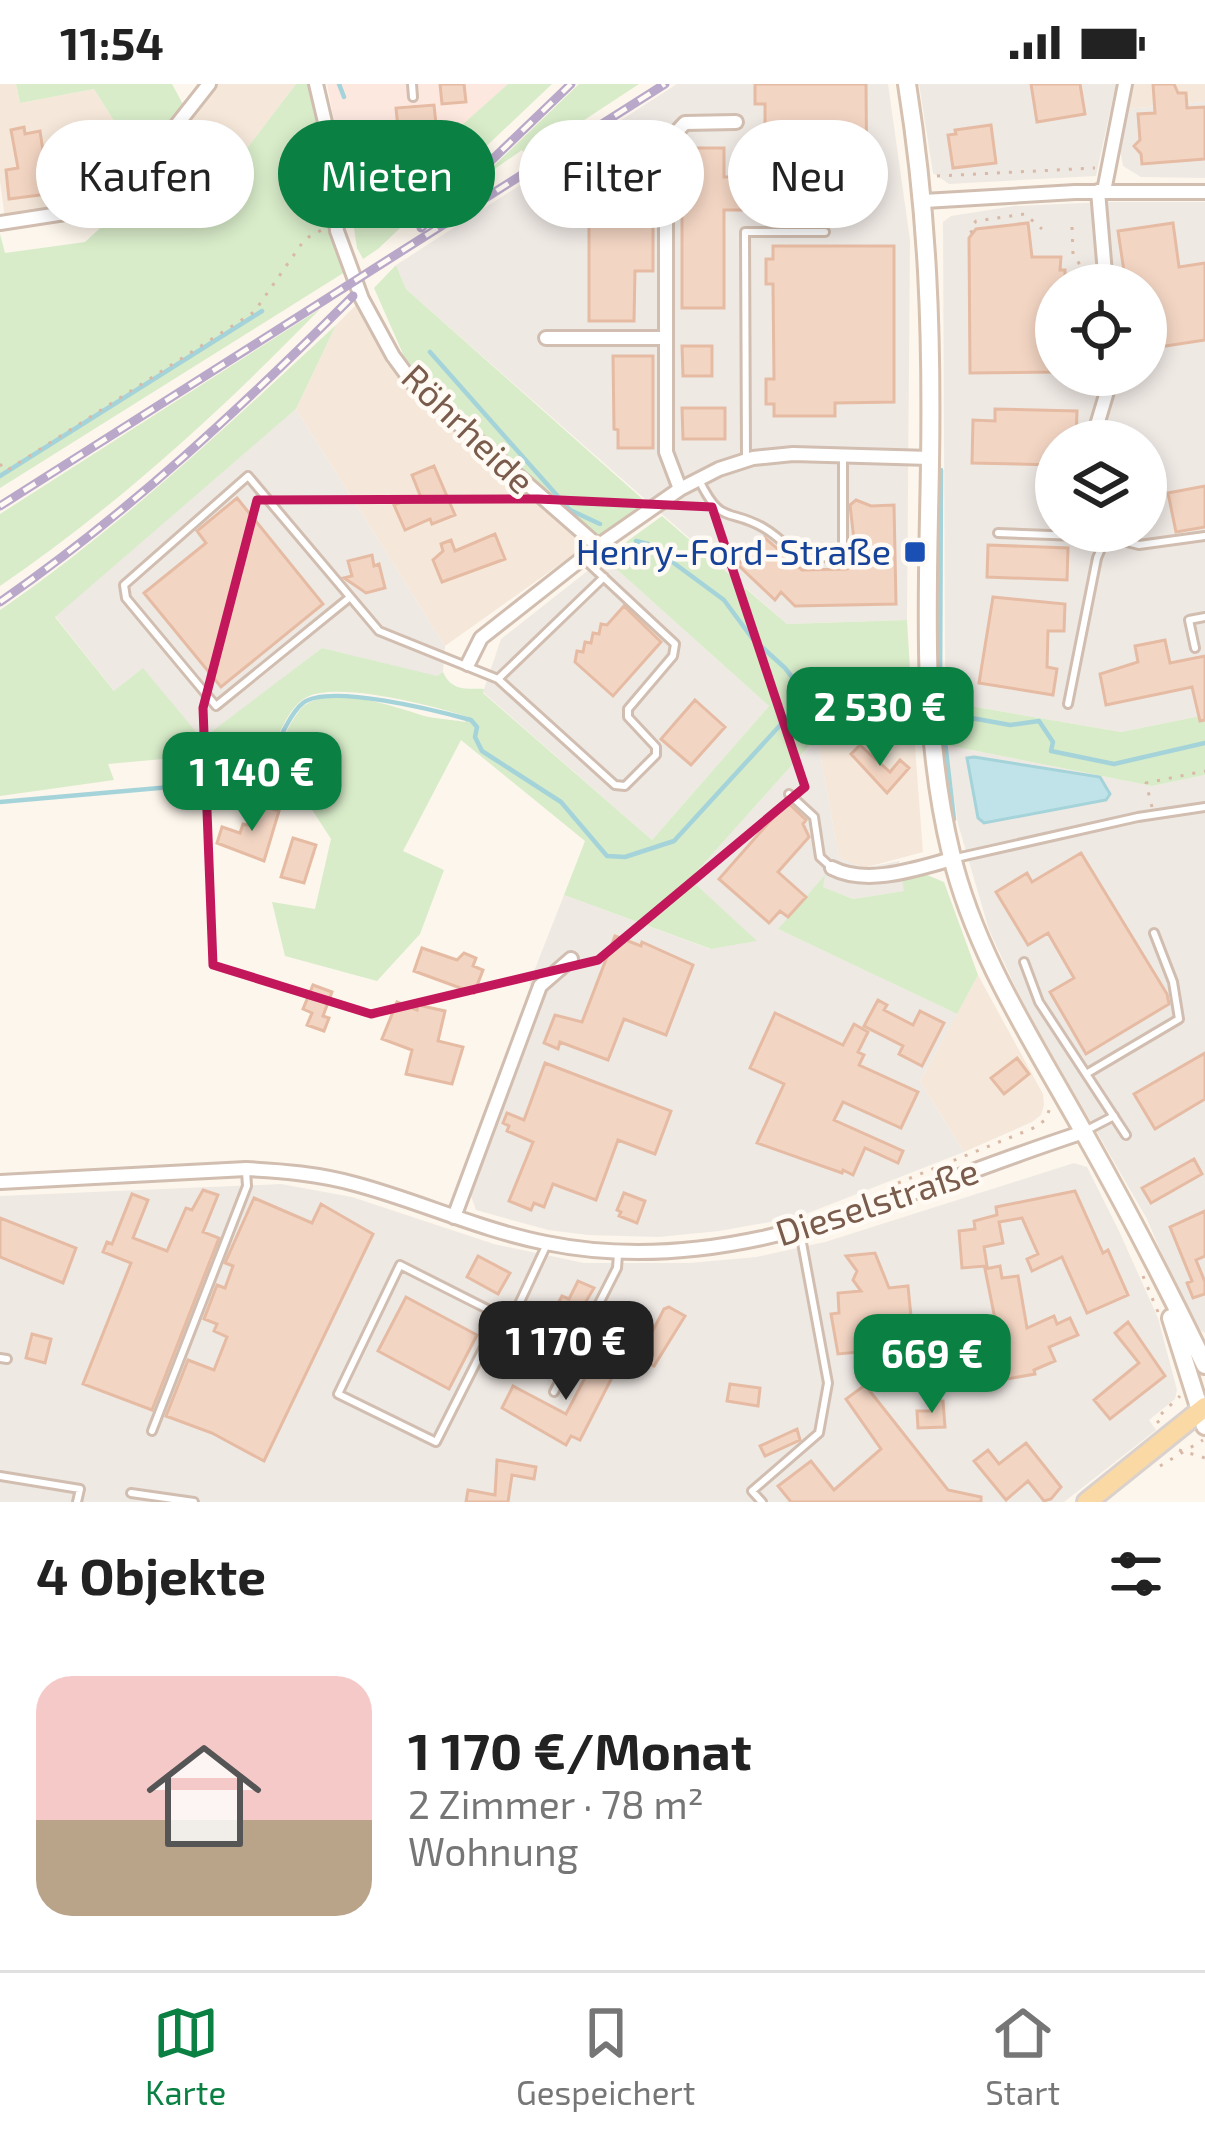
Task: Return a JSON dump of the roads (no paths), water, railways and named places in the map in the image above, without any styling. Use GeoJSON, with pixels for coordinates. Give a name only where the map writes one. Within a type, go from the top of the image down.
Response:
{"type":"FeatureCollection","features":[{"type":"Feature","properties":{"kind":"main road"},"geometry":{"type":"LineString","coordinates":[[1087,1502],[1176,1445],[1203,1415]]}},
{"type":"Feature","properties":{"kind":"street"},"geometry":{"type":"LineString","coordinates":[[0,223],[104,207],[124,193],[209,84]]}},
{"type":"Feature","properties":{"kind":"street","name":"Röhrheide"},"geometry":{"type":"LineString","coordinates":[[316,84],[328,135],[336,225],[362,299],[415,386],[598,546]]}},
{"type":"Feature","properties":{"kind":"street"},"geometry":{"type":"LineString","coordinates":[[907,84],[924,201],[930,295],[927,652],[934,757],[952,859],[978,934],[1016,1016],[1147,1266],[1205,1364]]}},
{"type":"Feature","properties":{"kind":"street"},"geometry":{"type":"LineString","coordinates":[[1105,264],[1101,191],[1125,84]]}},
{"type":"Feature","properties":{"kind":"street"},"geometry":{"type":"LineString","coordinates":[[680,488],[666,452],[666,153],[669,140],[685,123],[728,122]]}},
{"type":"Feature","properties":{"kind":"street"},"geometry":{"type":"LineString","coordinates":[[924,201],[1101,191],[1205,192]]}},
{"type":"Feature","properties":{"kind":"street"},"geometry":{"type":"LineString","coordinates":[[546,338],[665,338]]}},
{"type":"Feature","properties":{"kind":"street"},"geometry":{"type":"LineString","coordinates":[[468,664],[482,638],[598,546],[699,479],[746,461],[793,454],[930,458]]}},
{"type":"Feature","properties":{"kind":"street"},"geometry":{"type":"LineString","coordinates":[[832,868],[849,877],[866,878],[952,859]]}},
{"type":"Feature","properties":{"kind":"street"},"geometry":{"type":"LineString","coordinates":[[454,1217],[540,986],[571,959]]}},
{"type":"Feature","properties":{"kind":"street","name":"Dieselstraße"},"geometry":{"type":"LineString","coordinates":[[0,1182],[246,1169],[355,1184],[548,1244],[619,1250],[720,1247],[850,1217],[1078,1134]]}},
{"type":"Feature","properties":{"kind":"street"},"geometry":{"type":"LineString","coordinates":[[1147,1266],[1203,1415]]}},
{"type":"Feature","properties":{"kind":"lane"},"geometry":{"type":"LineString","coordinates":[[412,84],[413,97]]}},
{"type":"Feature","properties":{"kind":"lane"},"geometry":{"type":"LineString","coordinates":[[746,461],[746,232],[825,232]]}},
{"type":"Feature","properties":{"kind":"lane"},"geometry":{"type":"LineString","coordinates":[[699,479],[710,502],[724,516],[769,530],[801,559],[843,556],[843,456]]}},
{"type":"Feature","properties":{"kind":"lane"},"geometry":{"type":"LineString","coordinates":[[350,598],[216,706],[126,598],[124,585],[248,476],[379,631],[497,679],[615,785],[625,787],[656,755],[656,747],[628,717],[628,709],[673,656],[675,644],[584,559]]}},
{"type":"Feature","properties":{"kind":"lane"},"geometry":{"type":"LineString","coordinates":[[998,533],[1035,533]]}},
{"type":"Feature","properties":{"kind":"lane"},"geometry":{"type":"LineString","coordinates":[[1167,541],[1205,536]]}},
{"type":"Feature","properties":{"kind":"lane"},"geometry":{"type":"LineString","coordinates":[[1068,704],[1099,552]]}},
{"type":"Feature","properties":{"kind":"lane"},"geometry":{"type":"LineString","coordinates":[[497,679],[604,577]]}},
{"type":"Feature","properties":{"kind":"lane"},"geometry":{"type":"LineString","coordinates":[[1195,648],[1189,620],[1205,617]]}},
{"type":"Feature","properties":{"kind":"lane"},"geometry":{"type":"LineString","coordinates":[[789,794],[814,817],[820,857],[832,868]]}},
{"type":"Feature","properties":{"kind":"lane"},"geometry":{"type":"LineString","coordinates":[[952,859],[1205,807]]}},
{"type":"Feature","properties":{"kind":"lane"},"geometry":{"type":"LineString","coordinates":[[1086,1074],[1179,1019],[1173,982],[1154,933]]}},
{"type":"Feature","properties":{"kind":"lane"},"geometry":{"type":"LineString","coordinates":[[1024,962],[1039,1002],[1126,1135]]}},
{"type":"Feature","properties":{"kind":"lane"},"geometry":{"type":"LineString","coordinates":[[1078,1134],[1114,1116]]}},
{"type":"Feature","properties":{"kind":"lane"},"geometry":{"type":"LineString","coordinates":[[152,1431],[247,1186],[246,1169]]}},
{"type":"Feature","properties":{"kind":"lane"},"geometry":{"type":"LineString","coordinates":[[762,1502],[752,1491],[819,1433],[828,1384],[800,1232]]}},
{"type":"Feature","properties":{"kind":"lane"},"geometry":{"type":"LineString","coordinates":[[511,1321],[400,1265],[338,1394],[436,1442],[482,1349],[511,1321],[548,1244]]}},
{"type":"Feature","properties":{"kind":"lane"},"geometry":{"type":"LineString","coordinates":[[554,1392],[617,1268],[619,1250]]}},
{"type":"Feature","properties":{"kind":"lane"},"geometry":{"type":"LineString","coordinates":[[0,1476],[80,1489],[77,1502]]}},
{"type":"Feature","properties":{"kind":"lane"},"geometry":{"type":"LineString","coordinates":[[130,1493],[194,1502]]}},
{"type":"Feature","properties":{"kind":"water"},"geometry":{"type":"Polygon","coordinates":[[[967,758],[1100,777],[1110,794],[1106,800],[984,823],[978,818],[967,758]]]}},
{"type":"Feature","properties":{"kind":"waterway"},"geometry":{"type":"LineString","coordinates":[[339,84],[344,97]]}},
{"type":"Feature","properties":{"kind":"waterway"},"geometry":{"type":"LineString","coordinates":[[0,476],[262,311]]}},
{"type":"Feature","properties":{"kind":"waterway"},"geometry":{"type":"LineString","coordinates":[[430,352],[570,510],[600,524]]}},
{"type":"Feature","properties":{"kind":"waterway"},"geometry":{"type":"LineString","coordinates":[[941,470],[940,699],[954,819]]}},
{"type":"Feature","properties":{"kind":"waterway"},"geometry":{"type":"LineString","coordinates":[[636,541],[648,544],[724,600],[814,705],[899,710]]}},
{"type":"Feature","properties":{"kind":"waterway"},"geometry":{"type":"LineString","coordinates":[[0,802],[261,779],[285,727],[303,703],[359,697],[471,720],[482,751],[561,802],[607,856],[625,857],[674,841],[795,709],[809,701]]}},
{"type":"Feature","properties":{"kind":"waterway"},"geometry":{"type":"LineString","coordinates":[[944,713],[1010,725],[1039,721],[1053,742],[1051,751],[1114,764],[1205,743]]}},
{"type":"Feature","properties":{"kind":"railway"},"geometry":{"type":"LineString","coordinates":[[495,157],[571,84]]}},
{"type":"Feature","properties":{"kind":"railway"},"geometry":{"type":"LineString","coordinates":[[0,506],[665,84]]}},
{"type":"Feature","properties":{"kind":"railway"},"geometry":{"type":"LineString","coordinates":[[0,602],[184,457],[353,296]]}},
{"type":"Feature","properties":{"kind":"place","name":"Henry-Ford-Straße"},"geometry":{"type":"Point","coordinates":[915,552]}}]}
